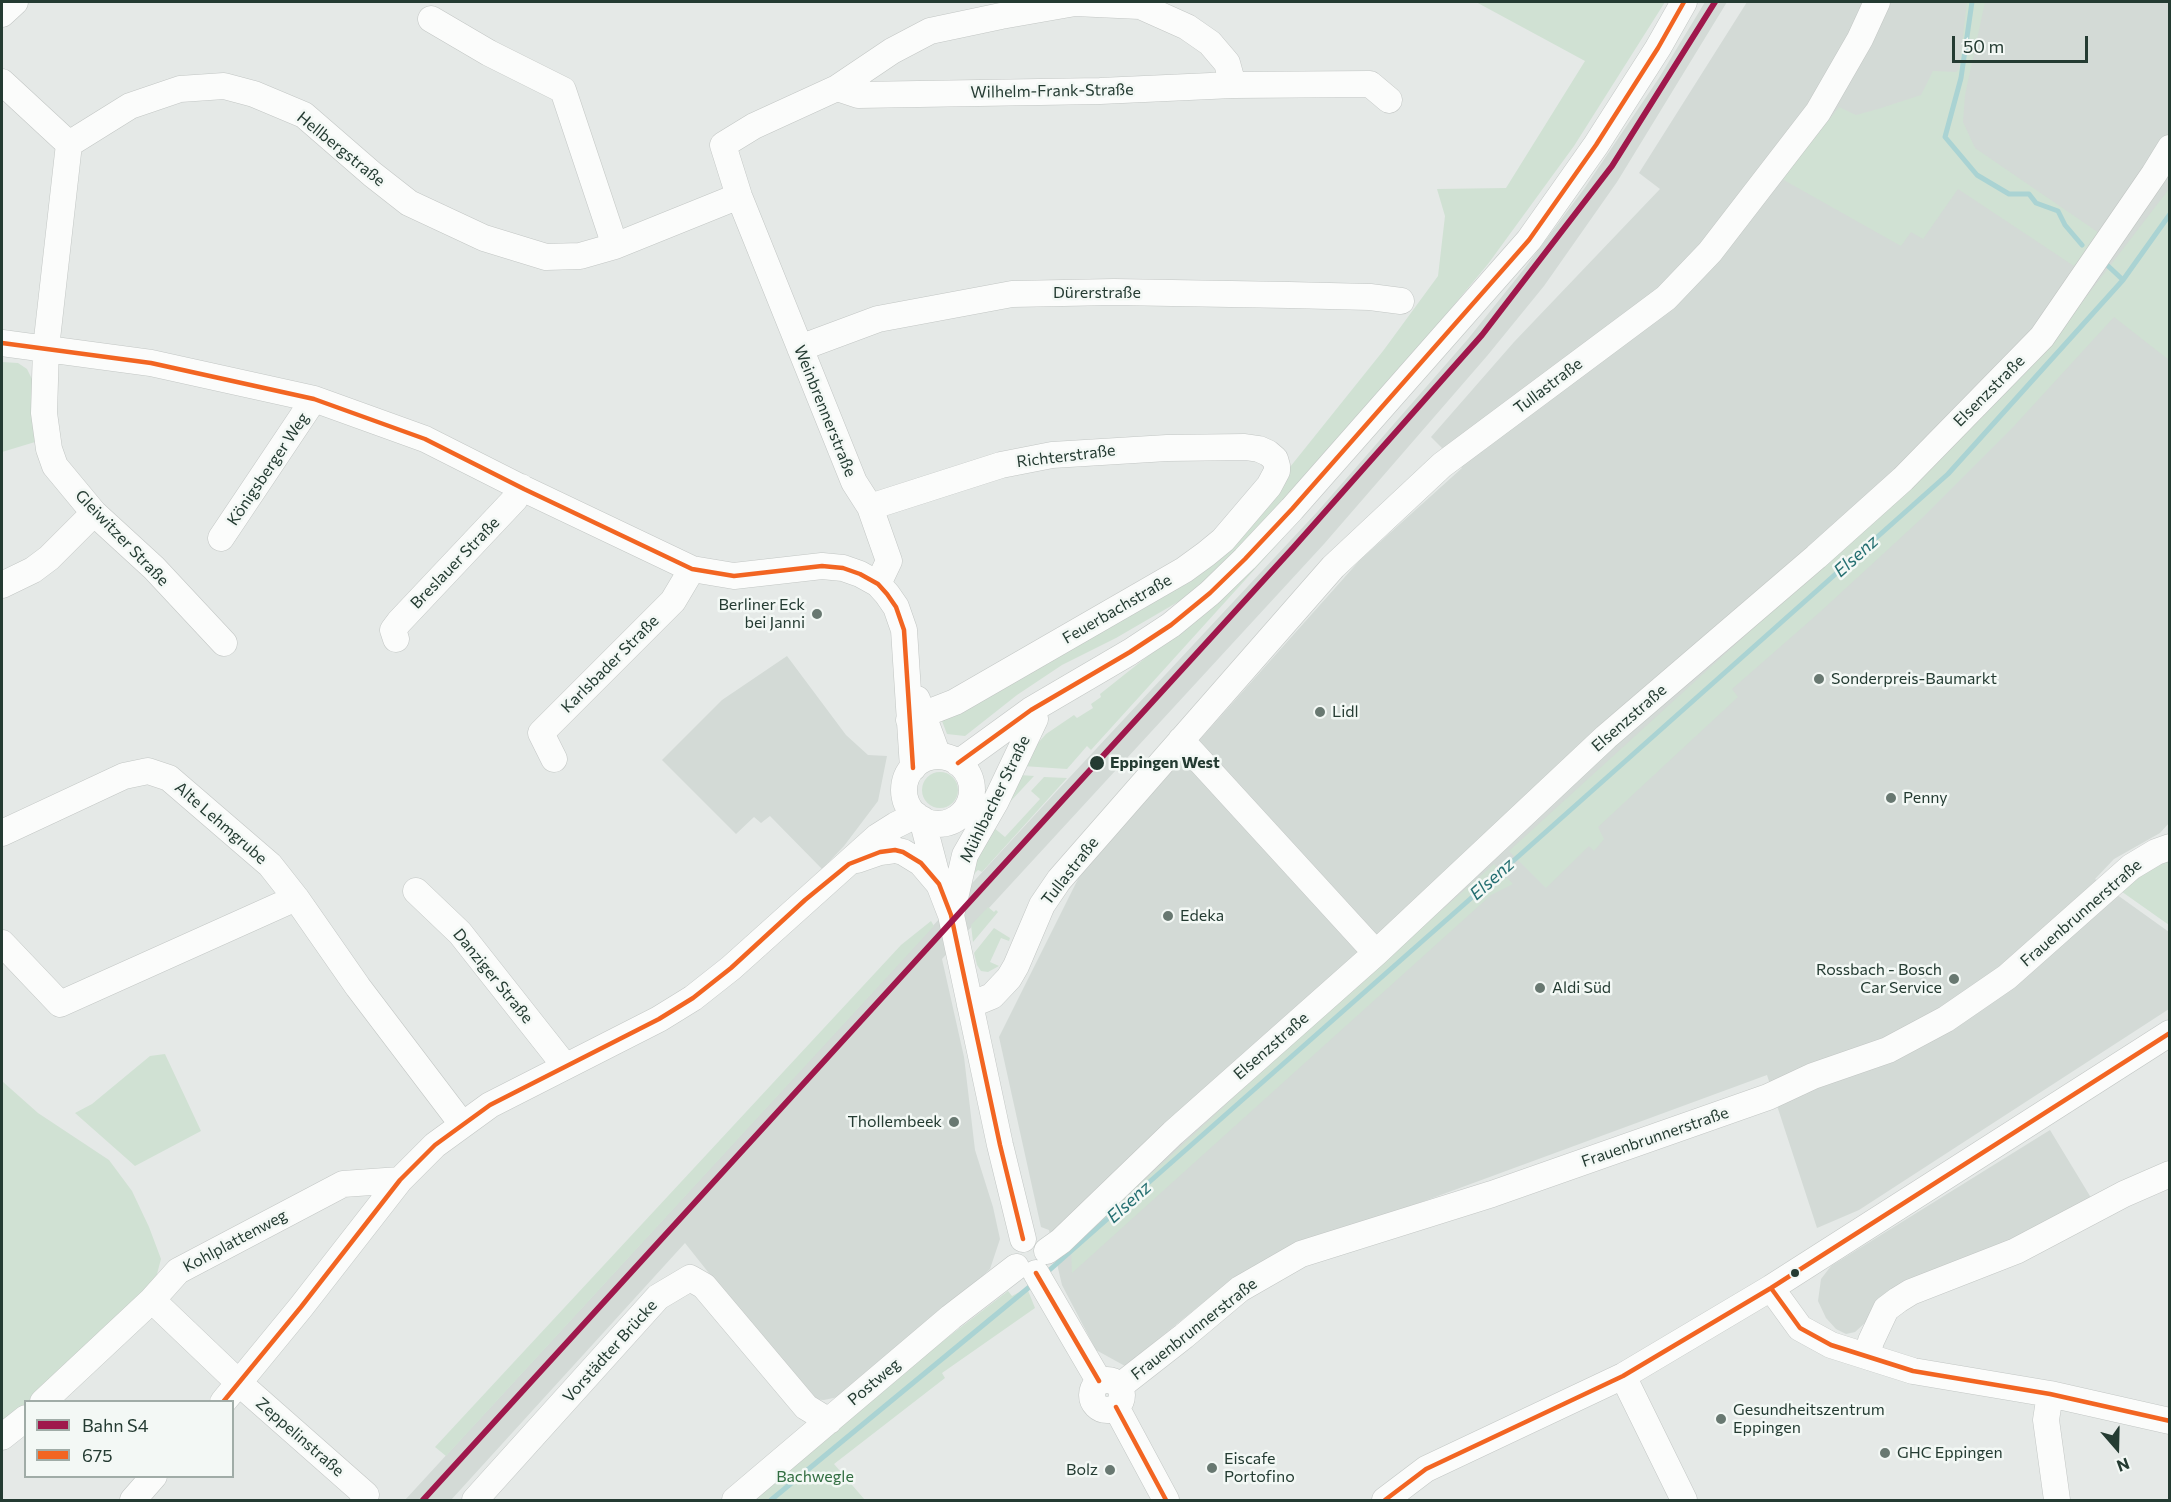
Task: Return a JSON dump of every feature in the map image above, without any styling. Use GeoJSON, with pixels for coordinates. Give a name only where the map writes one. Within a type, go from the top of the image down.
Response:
{"type":"FeatureCollection","features":[{"type":"Feature","properties":{"kind":"street"},"geometry":{"type":"LineString","coordinates":[[2,14],[15,2]]}},
{"type":"Feature","properties":{"kind":"street","name":"Mühlbacher Straße"},"geometry":{"type":"LineString","coordinates":[[956,767],[1031,710],[1081,682],[1170,625],[1210,593],[1245,559],[1300,500],[1529,240],[1596,145],[1658,48],[1684,2]]}},
{"type":"Feature","properties":{"kind":"street","name":"Tullastraße"},"geometry":{"type":"LineString","coordinates":[[970,1005],[992,996],[1009,978],[1042,905],[1059,880],[1333,567],[1442,465],[1666,298],[1710,252],[1818,112],[1860,39],[1877,2]]}},
{"type":"Feature","properties":{"kind":"street"},"geometry":{"type":"LineString","coordinates":[[837,88],[892,51],[930,31],[1075,3],[1140,6],[1187,27],[1210,43],[1227,63],[1233,85]]}},
{"type":"Feature","properties":{"kind":"street"},"geometry":{"type":"LineString","coordinates":[[431,19],[489,53],[562,90],[615,246]]}},
{"type":"Feature","properties":{"kind":"street"},"geometry":{"type":"LineString","coordinates":[[2,82],[69,144],[46,348]]}},
{"type":"Feature","properties":{"kind":"street","name":"Wilhelm-Frank-Straße"},"geometry":{"type":"LineString","coordinates":[[837,88],[858,95],[1069,92],[1233,85],[1370,84],[1389,100]]}},
{"type":"Feature","properties":{"kind":"street","name":"Hellbergstraße"},"geometry":{"type":"LineString","coordinates":[[69,144],[130,106],[180,89],[224,86],[254,94],[304,115],[409,203],[484,238],[546,257],[580,256],[615,246],[739,196]]}},
{"type":"Feature","properties":{"kind":"street","name":"Weinbrennerstraße"},"geometry":{"type":"LineString","coordinates":[[837,88],[754,126],[723,144],[739,196],[854,482],[870,507],[889,561],[878,584]]}},
{"type":"Feature","properties":{"kind":"street","name":"Elsenzstraße"},"geometry":{"type":"LineString","coordinates":[[1033,1264],[1061,1241],[1173,1132],[1376,953],[1606,737],[1816,557],[1903,479],[2042,337],[2154,174],[2169,148]]}},
{"type":"Feature","properties":{"kind":"street","name":"Dürerstraße"},"geometry":{"type":"LineString","coordinates":[[800,348],[878,319],[1012,294],[1114,292],[1289,295],[1370,297],[1401,301]]}},
{"type":"Feature","properties":{"kind":"street"},"geometry":{"type":"LineString","coordinates":[[2,343],[151,363],[314,399],[425,439],[692,569],[734,576],[822,566],[843,568],[860,574],[878,584],[896,607],[904,630],[908,674],[916,717],[907,802],[919,817],[938,824],[953,820],[969,804],[972,793],[956,767],[916,717]]}},
{"type":"Feature","properties":{"kind":"street","name":"Gleiwitzer Straße"},"geometry":{"type":"LineString","coordinates":[[46,348],[44,412],[49,450],[55,466],[94,513],[154,568],[224,643]]}},
{"type":"Feature","properties":{"kind":"street","name":"Königsberger Weg"},"geometry":{"type":"LineString","coordinates":[[221,538],[314,399]]}},
{"type":"Feature","properties":{"kind":"street","name":"Richterstraße"},"geometry":{"type":"LineString","coordinates":[[870,507],[1001,465],[1052,455],[1245,447],[1260,449],[1268,453]]}},
{"type":"Feature","properties":{"kind":"street","name":"Feuerbachstraße"},"geometry":{"type":"LineString","coordinates":[[916,717],[955,702],[1005,674],[1206,554],[1223,540],[1274,479],[1277,466],[1275,459],[1268,453]]}},
{"type":"Feature","properties":{"kind":"street","name":"Breslauer Straße"},"geometry":{"type":"LineString","coordinates":[[396,639],[393,630],[399,622],[515,499],[521,487]]}},
{"type":"Feature","properties":{"kind":"street"},"geometry":{"type":"LineString","coordinates":[[2,585],[33,570],[49,558],[94,513]]}},
{"type":"Feature","properties":{"kind":"street","name":"Karlsbader Straße"},"geometry":{"type":"LineString","coordinates":[[554,759],[541,733],[673,601],[692,569]]}},
{"type":"Feature","properties":{"kind":"street","name":"Mühlbacher Straße"},"geometry":{"type":"LineString","coordinates":[[956,767],[1003,747],[1081,682]]}},
{"type":"Feature","properties":{"kind":"street","name":"Mühlbacher Straße"},"geometry":{"type":"LineString","coordinates":[[951,915],[965,855],[996,801],[1035,719]]}},
{"type":"Feature","properties":{"kind":"street"},"geometry":{"type":"LineString","coordinates":[[1181,740],[1376,953]]}},
{"type":"Feature","properties":{"kind":"street"},"geometry":{"type":"LineString","coordinates":[[805,900],[892,804],[924,759],[956,767]]}},
{"type":"Feature","properties":{"kind":"street","name":"Alte Lehmgrube"},"geometry":{"type":"LineString","coordinates":[[2,833],[124,776],[148,771],[169,778],[270,865],[296,898],[364,996],[462,1124]]}},
{"type":"Feature","properties":{"kind":"street"},"geometry":{"type":"LineString","coordinates":[[231,1392],[370,1221],[400,1180],[435,1145],[490,1105],[659,1019],[693,998],[731,968],[877,837],[896,825],[919,817]]}},
{"type":"Feature","properties":{"kind":"street","name":"Mühlbacher Straße"},"geometry":{"type":"LineString","coordinates":[[919,817],[951,915],[1000,1145],[1023,1239],[1035,1238],[1045,1245],[1033,1264]]}},
{"type":"Feature","properties":{"kind":"street","name":"Mühlbacher Straße"},"geometry":{"type":"LineString","coordinates":[[951,915],[949,848],[953,820]]}},
{"type":"Feature","properties":{"kind":"street","name":"Frauenbrunnerstraße"},"geometry":{"type":"LineString","coordinates":[[1112,1391],[1184,1336],[1240,1289],[1301,1254],[1492,1194],[1762,1099],[1813,1076],[1888,1050],[1946,1019],[2007,976],[2131,867],[2156,852],[2169,848]]}},
{"type":"Feature","properties":{"kind":"street","name":"Mühlbacher Straße"},"geometry":{"type":"LineString","coordinates":[[849,864],[880,852],[894,850],[903,852],[921,863],[939,884]]}},
{"type":"Feature","properties":{"kind":"street","name":"Danziger Straße"},"geometry":{"type":"LineString","coordinates":[[416,891],[460,933],[565,1066]]}},
{"type":"Feature","properties":{"kind":"street"},"geometry":{"type":"LineString","coordinates":[[2,943],[60,1004],[296,898]]}},
{"type":"Feature","properties":{"kind":"street"},"geometry":{"type":"LineString","coordinates":[[1385,1500],[1426,1470],[1623,1376],[1771,1288],[2169,1034]]}},
{"type":"Feature","properties":{"kind":"street"},"geometry":{"type":"LineString","coordinates":[[1867,1356],[1871,1341],[1886,1309],[1911,1292],[2016,1251],[2169,1173]]}},
{"type":"Feature","properties":{"kind":"street","name":"Kohlplattenweg"},"geometry":{"type":"LineString","coordinates":[[45,1400],[152,1300],[178,1271],[343,1184],[400,1180]]}},
{"type":"Feature","properties":{"kind":"street"},"geometry":{"type":"LineString","coordinates":[[1033,1264],[1051,1300],[1112,1391],[1166,1500]]}},
{"type":"Feature","properties":{"kind":"street","name":"Postweg"},"geometry":{"type":"LineString","coordinates":[[735,1500],[951,1317],[1033,1264]]}},
{"type":"Feature","properties":{"kind":"street","name":"Vorstädter Brücke"},"geometry":{"type":"LineString","coordinates":[[475,1500],[658,1297],[690,1278],[704,1286],[806,1407],[829,1421]]}},
{"type":"Feature","properties":{"kind":"street"},"geometry":{"type":"LineString","coordinates":[[1771,1288],[1800,1328],[1831,1345],[1913,1371],[2050,1394],[2169,1421]]}},
{"type":"Feature","properties":{"kind":"street","name":"Zeppelinstraße"},"geometry":{"type":"LineString","coordinates":[[152,1300],[231,1392],[366,1495],[363,1500]]}},
{"type":"Feature","properties":{"kind":"street"},"geometry":{"type":"LineString","coordinates":[[1623,1376],[1684,1500]]}},
{"type":"Feature","properties":{"kind":"street"},"geometry":{"type":"LineString","coordinates":[[2050,1394],[2046,1420],[2057,1500]]}},
{"type":"Feature","properties":{"kind":"street"},"geometry":{"type":"LineString","coordinates":[[2,1437],[24,1420]]}},
{"type":"Feature","properties":{"kind":"street"},"geometry":{"type":"LineString","coordinates":[[133,1500],[152,1478]]}},
{"type":"Feature","properties":{"kind":"shaded area"},"geometry":{"type":"Polygon","coordinates":[[[1705,2],[1727,2],[1617,182],[1544,286],[1487,356],[1324,544],[942,959],[964,1057],[975,1150],[993,1207],[1000,1239],[990,1269],[935,1321],[838,1397],[824,1400],[809,1399],[685,1243],[451,1500],[405,1500],[1055,793],[1318,511],[1468,339],[1584,189],[1659,78],[1705,2]]]}},
{"type":"Feature","properties":{"kind":"shaded area"},"geometry":{"type":"Polygon","coordinates":[[[1747,2],[2169,2],[2169,823],[2160,833],[2114,859],[2095,879],[2169,932],[2169,1009],[1859,1210],[1817,1228],[1767,1075],[1283,1253],[1215,1293],[1125,1366],[1096,1350],[1062,1285],[1049,1230],[1041,1227],[999,1037],[1081,873],[1360,560],[1462,468],[1431,437],[1514,342],[1660,189],[1639,173],[1747,2]]]}},
{"type":"Feature","properties":{"kind":"shaded area"},"geometry":{"type":"Polygon","coordinates":[[[787,656],[846,735],[868,755],[887,756],[878,801],[844,846],[822,869],[770,816],[761,823],[754,817],[736,834],[662,760],[722,700],[787,656]]]}},
{"type":"Feature","properties":{"kind":"shaded area"},"geometry":{"type":"Polygon","coordinates":[[[2050,1130],[2093,1201],[1881,1302],[1855,1332],[1846,1334],[1836,1329],[1826,1318],[1818,1301],[1821,1279],[1831,1266],[2050,1130]]]}},
{"type":"Feature","properties":{"kind":"green space"},"geometry":{"type":"Polygon","coordinates":[[[1476,2],[1665,2],[1574,146],[1488,264],[1369,407],[1235,558],[1195,592],[1116,638],[1062,665],[1017,695],[965,736],[947,734],[942,721],[955,711],[1223,547],[1383,351],[1438,276],[1445,216],[1437,189],[1506,188],[1585,61],[1476,2]]]}},
{"type":"Feature","properties":{"kind":"green space"},"geometry":{"type":"Polygon","coordinates":[[[1967,2],[1985,2],[1965,95],[1963,122],[1975,148],[2099,233],[2074,266],[1958,189],[1923,239],[1911,232],[1901,246],[1782,179],[1839,107],[1856,115],[1878,109],[1921,95],[1933,71],[1956,72],[1959,69],[1967,2]]]}},
{"type":"Feature","properties":{"kind":"green space"},"geometry":{"type":"Polygon","coordinates":[[[2169,189],[2169,360],[2114,317],[2015,425],[1921,519],[1732,689],[1738,697],[1598,827],[1604,839],[1594,851],[1589,846],[1546,888],[1509,851],[1816,571],[2040,357],[2169,189]]]}},
{"type":"Feature","properties":{"kind":"green space"},"geometry":{"type":"Polygon","coordinates":[[[2,362],[18,363],[27,369],[33,381],[35,442],[2,452],[2,362]]]}},
{"type":"Feature","properties":{"kind":"green space"},"geometry":{"type":"Polygon","coordinates":[[[1282,534],[1284,537],[1091,750],[1087,746],[1067,769],[1023,766],[1031,751],[1046,734],[1074,715],[1077,718],[1093,708],[1091,704],[1101,697],[1100,694],[1158,648],[1282,534]]]}},
{"type":"Feature","properties":{"kind":"green space"},"geometry":{"type":"Polygon","coordinates":[[[940,772],[953,777],[958,790],[953,803],[940,808],[927,803],[922,790],[927,777],[940,772]]]}},
{"type":"Feature","properties":{"kind":"green space"},"geometry":{"type":"Polygon","coordinates":[[[1020,775],[1034,776],[1009,803],[1007,802],[1020,775]]]}},
{"type":"Feature","properties":{"kind":"green space"},"geometry":{"type":"Polygon","coordinates":[[[1044,777],[1067,778],[982,872],[978,870],[974,874],[971,873],[975,858],[993,827],[1005,837],[1040,799],[1031,791],[1044,777]]]}},
{"type":"Feature","properties":{"kind":"green space"},"geometry":{"type":"Polygon","coordinates":[[[2169,856],[2169,925],[2118,889],[2169,856]]]}},
{"type":"Feature","properties":{"kind":"green space"},"geometry":{"type":"Polygon","coordinates":[[[1494,864],[1513,884],[1491,895],[1072,1273],[1071,1248],[1325,1013],[1494,864]]]}},
{"type":"Feature","properties":{"kind":"green space"},"geometry":{"type":"Polygon","coordinates":[[[988,907],[998,912],[973,942],[971,925],[988,907]]]}},
{"type":"Feature","properties":{"kind":"green space"},"geometry":{"type":"Polygon","coordinates":[[[931,921],[934,926],[446,1456],[435,1447],[901,945],[931,921]]]}},
{"type":"Feature","properties":{"kind":"green space"},"geometry":{"type":"Polygon","coordinates":[[[994,928],[1010,938],[1009,941],[1001,938],[990,962],[999,966],[988,972],[981,971],[974,953],[994,928]]]}},
{"type":"Feature","properties":{"kind":"green space"},"geometry":{"type":"Polygon","coordinates":[[[165,1054],[201,1131],[135,1166],[75,1113],[92,1104],[150,1056],[165,1054]]]}},
{"type":"Feature","properties":{"kind":"green space"},"geometry":{"type":"Polygon","coordinates":[[[2,1081],[38,1113],[109,1160],[132,1191],[161,1259],[153,1289],[35,1400],[24,1400],[24,1410],[2,1429],[2,1081]]]}},
{"type":"Feature","properties":{"kind":"green space","name":"Bachwegle"},"geometry":{"type":"Polygon","coordinates":[[[1027,1288],[1035,1308],[942,1373],[945,1378],[834,1464],[865,1500],[750,1500],[926,1354],[1008,1291],[1012,1296],[1027,1288]]]}},
{"type":"Feature","properties":{"kind":"waterway"},"geometry":{"type":"LineString","coordinates":[[1972,2],[1961,78],[1945,137],[1977,175],[2009,194],[2029,194],[2036,203],[2058,211],[2065,225],[2082,245]]}},
{"type":"Feature","properties":{"kind":"waterway","name":"Elsenz"},"geometry":{"type":"LineString","coordinates":[[1045,1274],[1948,474],[2123,280],[2170,214]]}},
{"type":"Feature","properties":{"kind":"waterway"},"geometry":{"type":"LineString","coordinates":[[2106,264],[2123,280]]}},
{"type":"Feature","properties":{"kind":"waterway","name":"Elsenz"},"geometry":{"type":"LineString","coordinates":[[771,1500],[1033,1284]]}},
{"type":"Feature","properties":{"kind":"rail line","name":"S4"},"geometry":{"type":"LineString","coordinates":[[423,1500],[1293,548],[1482,335],[1612,166],[1715,2]]}},
{"type":"Feature","properties":{"kind":"transit line","name":"675"},"geometry":{"type":"LineString","coordinates":[[958,763],[1031,710],[1130,652],[1171,625],[1210,593],[1245,559],[1292,509],[1529,240],[1596,145],[1658,48],[1684,2]]}},
{"type":"Feature","properties":{"kind":"transit line","name":"675"},"geometry":{"type":"LineString","coordinates":[[2,343],[151,363],[314,399],[425,439],[692,569],[734,576],[822,566],[843,568],[860,574],[878,584],[887,594],[896,607],[904,630],[913,768]]}},
{"type":"Feature","properties":{"kind":"transit line","name":"675"},"geometry":{"type":"LineString","coordinates":[[225,1400],[400,1180],[435,1145],[490,1105],[659,1019],[693,998],[731,968],[805,900],[849,864],[880,852],[895,850],[903,852],[921,863],[939,884],[951,915],[1000,1145],[1023,1239]]}},
{"type":"Feature","properties":{"kind":"transit line","name":"675"},"geometry":{"type":"LineString","coordinates":[[1385,1500],[1426,1469],[1623,1376],[1771,1288],[2170,1033]]}},
{"type":"Feature","properties":{"kind":"transit line","name":"675"},"geometry":{"type":"LineString","coordinates":[[1036,1273],[1099,1381]]}},
{"type":"Feature","properties":{"kind":"transit line","name":"675"},"geometry":{"type":"LineString","coordinates":[[1771,1288],[1800,1328],[1831,1345],[1913,1371],[2050,1394],[2170,1421]]}},
{"type":"Feature","properties":{"kind":"transit line","name":"675"},"geometry":{"type":"LineString","coordinates":[[1116,1407],[1166,1500]]}},
{"type":"Feature","properties":{"kind":"place","name":"Berliner Eck bei Janni"},"geometry":{"type":"Point","coordinates":[817,614]}},
{"type":"Feature","properties":{"kind":"place","name":"Sonderpreis-Baumarkt"},"geometry":{"type":"Point","coordinates":[1819,679]}},
{"type":"Feature","properties":{"kind":"place","name":"Lidl"},"geometry":{"type":"Point","coordinates":[1320,712]}},
{"type":"Feature","properties":{"kind":"place","name":"Eppingen West"},"geometry":{"type":"Point","coordinates":[1097,763]}},
{"type":"Feature","properties":{"kind":"place","name":"Penny"},"geometry":{"type":"Point","coordinates":[1891,798]}},
{"type":"Feature","properties":{"kind":"place","name":"Edeka"},"geometry":{"type":"Point","coordinates":[1168,916]}},
{"type":"Feature","properties":{"kind":"place","name":"Rossbach - Bosch Car Service"},"geometry":{"type":"Point","coordinates":[1954,979]}},
{"type":"Feature","properties":{"kind":"place","name":"Aldi Süd"},"geometry":{"type":"Point","coordinates":[1540,988]}},
{"type":"Feature","properties":{"kind":"place","name":"Thollembeek"},"geometry":{"type":"Point","coordinates":[954,1122]}},
{"type":"Feature","properties":{"kind":"place","name":"Gesundheitszentrum Eppingen"},"geometry":{"type":"Point","coordinates":[1721,1419]}},
{"type":"Feature","properties":{"kind":"place","name":"GHC Eppingen"},"geometry":{"type":"Point","coordinates":[1885,1453]}},
{"type":"Feature","properties":{"kind":"place","name":"Eiscafe Portofino"},"geometry":{"type":"Point","coordinates":[1212,1468]}},
{"type":"Feature","properties":{"kind":"place","name":"Bolz"},"geometry":{"type":"Point","coordinates":[1110,1470]}}]}
